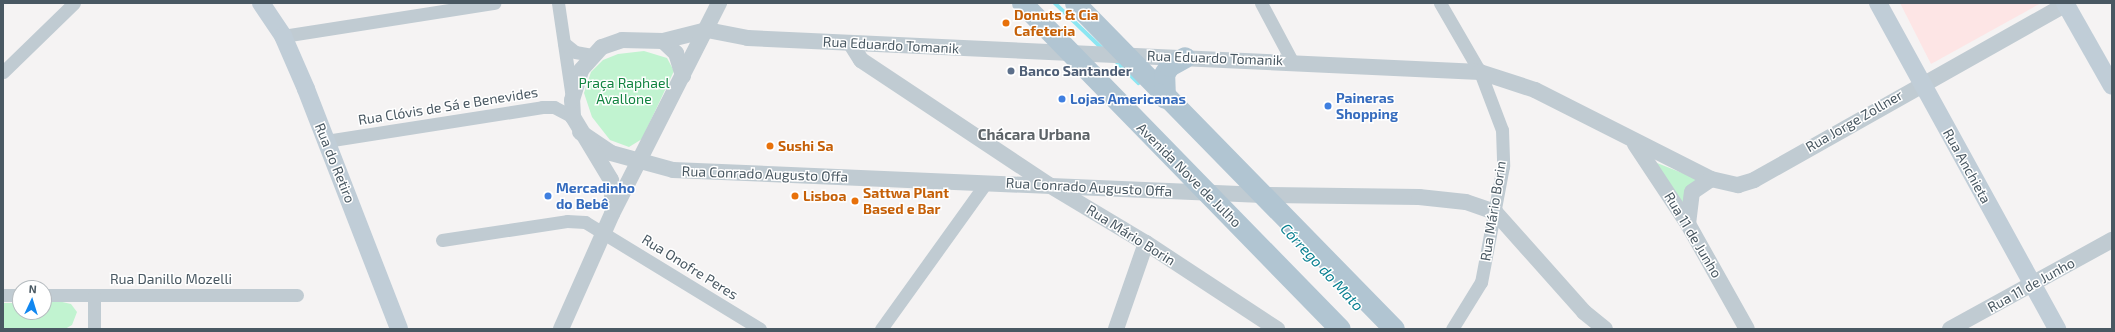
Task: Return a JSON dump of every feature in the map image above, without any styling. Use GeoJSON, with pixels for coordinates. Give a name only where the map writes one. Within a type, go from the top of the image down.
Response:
{"type":"FeatureCollection","features":[{"type":"Feature","properties":{"kind":"main road","name":"Rua do Retiro"},"geometry":{"type":"LineString","coordinates":[[260,3],[283,36],[326,140],[399,329]]}},
{"type":"Feature","properties":{"kind":"main road","name":"Avenida Nove de Julho"},"geometry":{"type":"LineString","coordinates":[[1022,3],[1340,329]]}},
{"type":"Feature","properties":{"kind":"main road"},"geometry":{"type":"LineString","coordinates":[[1075,3],[1117,55],[1166,98],[1394,329]]}},
{"type":"Feature","properties":{"kind":"main road","name":"Rua Anchieta"},"geometry":{"type":"LineString","coordinates":[[1878,3],[2057,329]]}},
{"type":"Feature","properties":{"kind":"main road"},"geometry":{"type":"LineString","coordinates":[[2066,3],[2112,86]]}},
{"type":"Feature","properties":{"kind":"main road"},"geometry":{"type":"LineString","coordinates":[[1166,98],[1164,74],[1169,66],[1185,57]]}},
{"type":"Feature","properties":{"kind":"street"},"geometry":{"type":"LineString","coordinates":[[3,72],[74,3]]}},
{"type":"Feature","properties":{"kind":"street"},"geometry":{"type":"LineString","coordinates":[[283,36],[494,3]]}},
{"type":"Feature","properties":{"kind":"street"},"geometry":{"type":"LineString","coordinates":[[558,3],[572,100],[573,117],[580,132],[611,180],[612,214]]}},
{"type":"Feature","properties":{"kind":"street"},"geometry":{"type":"LineString","coordinates":[[561,329],[612,214],[707,30],[719,3]]}},
{"type":"Feature","properties":{"kind":"street"},"geometry":{"type":"LineString","coordinates":[[1261,3],[1292,61]]}},
{"type":"Feature","properties":{"kind":"street","name":"Rua Mário Borin"},"geometry":{"type":"LineString","coordinates":[[1440,3],[1480,72],[1502,130],[1503,166],[1481,282],[1452,329]]}},
{"type":"Feature","properties":{"kind":"street","name":"Rua Jorge Zollner"},"geometry":{"type":"LineString","coordinates":[[1635,144],[1711,179],[1738,185],[1754,180],[1922,83],[2066,3]]}},
{"type":"Feature","properties":{"kind":"street"},"geometry":{"type":"LineString","coordinates":[[572,100],[576,82],[592,55],[622,40],[662,41],[707,30]]}},
{"type":"Feature","properties":{"kind":"street","name":"Rua Eduardo Tomanik"},"geometry":{"type":"LineString","coordinates":[[707,30],[748,38],[851,44],[1073,54],[1292,61],[1480,72],[1535,90],[1635,144]]}},
{"type":"Feature","properties":{"kind":"street"},"geometry":{"type":"LineString","coordinates":[[662,41],[676,53],[683,76]]}},
{"type":"Feature","properties":{"kind":"street"},"geometry":{"type":"LineString","coordinates":[[564,43],[575,52],[592,55]]}},
{"type":"Feature","properties":{"kind":"street","name":"Rua Mário Borin"},"geometry":{"type":"LineString","coordinates":[[851,44],[860,60],[1049,185],[1146,243],[1277,329]]}},
{"type":"Feature","properties":{"kind":"street","name":"Rua Clóvis de Sá e Benevides"},"geometry":{"type":"LineString","coordinates":[[326,140],[542,107],[554,107],[573,117]]}},
{"type":"Feature","properties":{"kind":"street"},"geometry":{"type":"LineString","coordinates":[[580,132],[610,153],[641,159]]}},
{"type":"Feature","properties":{"kind":"street","name":"Rua 11 de Junho"},"geometry":{"type":"LineString","coordinates":[[1635,144],[1688,224],[1747,329]]}},
{"type":"Feature","properties":{"kind":"street","name":"Rua Conrado Augusto Offa"},"geometry":{"type":"LineString","coordinates":[[641,159],[673,170],[1049,185],[1206,193],[1419,197],[1466,202],[1494,212],[1584,312],[1605,329]]}},
{"type":"Feature","properties":{"kind":"street"},"geometry":{"type":"LineString","coordinates":[[1688,224],[1692,192],[1711,179]]}},
{"type":"Feature","properties":{"kind":"street"},"geometry":{"type":"LineString","coordinates":[[881,329],[986,183]]}},
{"type":"Feature","properties":{"kind":"street","name":"Rua Onofre Peres"},"geometry":{"type":"LineString","coordinates":[[442,240],[567,221],[585,222],[604,232],[760,329]]}},
{"type":"Feature","properties":{"kind":"street","name":"Rua 11 de Junho"},"geometry":{"type":"LineString","coordinates":[[1950,329],[2112,240]]}},
{"type":"Feature","properties":{"kind":"street"},"geometry":{"type":"LineString","coordinates":[[1116,329],[1146,243]]}},
{"type":"Feature","properties":{"kind":"street","name":"Rua Danillo Mozelli"},"geometry":{"type":"LineString","coordinates":[[52,295],[298,295]]}},
{"type":"Feature","properties":{"kind":"street"},"geometry":{"type":"LineString","coordinates":[[92,328],[94,295]]}},
{"type":"Feature","properties":{"kind":"shaded area"},"geometry":{"type":"Polygon","coordinates":[[[1900,3],[2041,3],[1931,64],[1900,3]]]}},
{"type":"Feature","properties":{"kind":"green space","name":"Praça Raphael Avallone"},"geometry":{"type":"Polygon","coordinates":[[[644,51],[667,58],[674,71],[642,139],[629,147],[610,140],[592,117],[584,93],[591,72],[603,60],[618,54],[644,51]]]}},
{"type":"Feature","properties":{"kind":"green space"},"geometry":{"type":"Polygon","coordinates":[[[1652,161],[1700,180],[1684,209],[1652,161]]]}},
{"type":"Feature","properties":{"kind":"green space"},"geometry":{"type":"Polygon","coordinates":[[[52,301],[58,301],[71,304],[77,312],[72,325],[65,329],[3,329],[3,303],[12,303],[12,320],[52,320],[52,301]]]}},
{"type":"Feature","properties":{"kind":"waterway","name":"Córrego do Mato"},"geometry":{"type":"LineString","coordinates":[[1055,3],[1103,49]]}},
{"type":"Feature","properties":{"kind":"waterway","name":"Córrego do Mato"},"geometry":{"type":"LineString","coordinates":[[1115,60],[1139,83]]}},
{"type":"Feature","properties":{"kind":"place","name":"Donuts & Cia Cafeteria"},"geometry":{"type":"Point","coordinates":[1006,23]}},
{"type":"Feature","properties":{"kind":"place","name":"Banco Santander"},"geometry":{"type":"Point","coordinates":[1011,71]}},
{"type":"Feature","properties":{"kind":"place","name":"Lojas Americanas"},"geometry":{"type":"Point","coordinates":[1062,99]}},
{"type":"Feature","properties":{"kind":"place","name":"Paineras Shopping"},"geometry":{"type":"Point","coordinates":[1328,106]}},
{"type":"Feature","properties":{"kind":"place","name":"Sushi Sa"},"geometry":{"type":"Point","coordinates":[770,146]}},
{"type":"Feature","properties":{"kind":"place","name":"Mercadinho do Bebê"},"geometry":{"type":"Point","coordinates":[548,196]}},
{"type":"Feature","properties":{"kind":"place","name":"Lisboa"},"geometry":{"type":"Point","coordinates":[795,196]}},
{"type":"Feature","properties":{"kind":"place","name":"Sattwa Plant Based e Bar"},"geometry":{"type":"Point","coordinates":[855,201]}},
{"type":"Feature","properties":{"kind":"district","name":"Chácara Urbana"},"geometry":{"type":"Point","coordinates":[1034,135]}}]}
